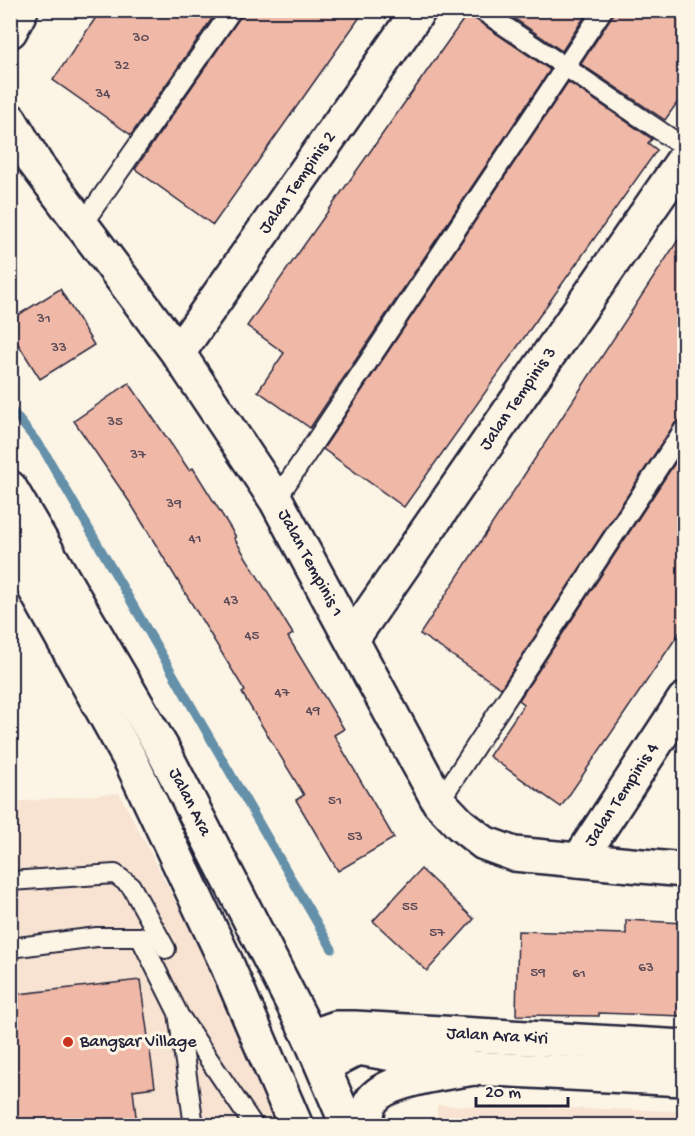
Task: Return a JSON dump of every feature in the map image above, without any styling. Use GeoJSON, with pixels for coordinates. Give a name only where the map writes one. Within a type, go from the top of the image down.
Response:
{"type":"FeatureCollection","features":[{"type":"Feature","properties":{"kind":"street"},"geometry":{"type":"LineString","coordinates":[[10,31],[21,10]]}},
{"type":"Feature","properties":{"kind":"street","name":"Jalan Tempinis 2"},"geometry":{"type":"LineString","coordinates":[[178,353],[419,10]]}},
{"type":"Feature","properties":{"kind":"street","name":"Jalan Tempinis 1"},"geometry":{"type":"LineString","coordinates":[[10,120],[36,164],[178,353],[276,500],[439,802],[459,824],[484,843],[514,854],[684,870]]}},
{"type":"Feature","properties":{"kind":"street","name":"Jalan Tempinis 3"},"geometry":{"type":"LineString","coordinates":[[352,639],[684,159]]}},
{"type":"Feature","properties":{"kind":"street","name":"Jalan Ara"},"geometry":{"type":"LineString","coordinates":[[10,488],[162,748],[317,1052],[348,1125]]}},
{"type":"Feature","properties":{"kind":"street","name":"Jalan Ara"},"geometry":{"type":"LineString","coordinates":[[10,544],[132,763],[225,960],[296,1125]]}},
{"type":"Feature","properties":{"kind":"street","name":"Jalan Tempinis 4"},"geometry":{"type":"LineString","coordinates":[[579,860],[684,700]]}},
{"type":"Feature","properties":{"kind":"street"},"geometry":{"type":"LineString","coordinates":[[225,960],[271,1025],[317,1052]]}},
{"type":"Feature","properties":{"kind":"street","name":"Jalan Ara Kiri"},"geometry":{"type":"LineString","coordinates":[[317,1052],[336,1028],[684,1047]]}},
{"type":"Feature","properties":{"kind":"street","name":"Jalan Ara Kiri"},"geometry":{"type":"LineString","coordinates":[[317,1052],[358,1048],[473,1068],[684,1079]]}},
{"type":"Feature","properties":{"kind":"street"},"geometry":{"type":"LineString","coordinates":[[365,1125],[371,1102],[383,1091],[402,1082],[473,1068]]}},
{"type":"Feature","properties":{"kind":"lane"},"geometry":{"type":"LineString","coordinates":[[82,225],[232,10]]}},
{"type":"Feature","properties":{"kind":"lane"},"geometry":{"type":"LineString","coordinates":[[481,10],[684,147]]}},
{"type":"Feature","properties":{"kind":"lane"},"geometry":{"type":"LineString","coordinates":[[276,500],[603,10]]}},
{"type":"Feature","properties":{"kind":"lane"},"geometry":{"type":"LineString","coordinates":[[439,802],[684,429]]}},
{"type":"Feature","properties":{"kind":"lane"},"geometry":{"type":"LineString","coordinates":[[10,881],[115,874],[131,886],[166,949]]}},
{"type":"Feature","properties":{"kind":"lane"},"geometry":{"type":"LineString","coordinates":[[10,948],[97,937],[140,937],[178,1013],[254,1125]]}},
{"type":"Feature","properties":{"kind":"lane"},"geometry":{"type":"LineString","coordinates":[[178,1013],[192,1125]]}},
{"type":"Feature","properties":{"kind":"shaded area"},"geometry":{"type":"Polygon","coordinates":[[[119,793],[271,1082],[283,1125],[11,1126],[11,802],[119,793]]]}},
{"type":"Feature","properties":{"kind":"shaded area"},"geometry":{"type":"Polygon","coordinates":[[[437,1105],[684,1111],[684,1125],[437,1125],[437,1105]]]}},
{"type":"Feature","properties":{"kind":"building"},"geometry":{"type":"Polygon","coordinates":[[[101,10],[218,10],[131,135],[53,80],[101,10]]]}},
{"type":"Feature","properties":{"kind":"building"},"geometry":{"type":"Polygon","coordinates":[[[243,10],[365,10],[213,225],[135,169],[243,10]]]}},
{"type":"Feature","properties":{"kind":"building"},"geometry":{"type":"Polygon","coordinates":[[[470,10],[475,19],[550,70],[310,428],[258,391],[284,353],[247,326],[470,10]]]}},
{"type":"Feature","properties":{"kind":"building"},"geometry":{"type":"Polygon","coordinates":[[[502,10],[589,10],[562,51],[502,10]]]}},
{"type":"Feature","properties":{"kind":"building"},"geometry":{"type":"Polygon","coordinates":[[[614,10],[684,10],[684,93],[665,120],[581,64],[614,10]]]}},
{"type":"Feature","properties":{"kind":"building"},"geometry":{"type":"Polygon","coordinates":[[[568,82],[652,139],[648,143],[657,150],[404,507],[323,449],[568,82]]]}},
{"type":"Feature","properties":{"kind":"building"},"geometry":{"type":"Polygon","coordinates":[[[684,231],[684,418],[675,423],[501,688],[420,634],[684,231]]]}},
{"type":"Feature","properties":{"kind":"building"},"geometry":{"type":"Polygon","coordinates":[[[60,289],[94,345],[40,379],[10,331],[10,320],[60,289]]]}},
{"type":"Feature","properties":{"kind":"building"},"geometry":{"type":"Polygon","coordinates":[[[129,383],[189,470],[193,468],[293,634],[288,637],[344,729],[334,735],[394,838],[338,871],[296,800],[304,795],[242,693],[245,691],[131,504],[74,421],[129,383]]]}},
{"type":"Feature","properties":{"kind":"building"},"geometry":{"type":"Polygon","coordinates":[[[684,449],[684,626],[561,807],[489,756],[524,704],[519,700],[684,449]]]}},
{"type":"Feature","properties":{"kind":"building"},"geometry":{"type":"Polygon","coordinates":[[[421,869],[474,919],[427,971],[373,921],[421,869]]]}},
{"type":"Feature","properties":{"kind":"building"},"geometry":{"type":"Polygon","coordinates":[[[626,920],[684,923],[684,1016],[599,1013],[599,1016],[516,1015],[518,931],[626,934],[626,920]]]}},
{"type":"Feature","properties":{"kind":"building","name":"Bangsar Village"},"geometry":{"type":"Polygon","coordinates":[[[140,980],[155,1087],[133,1090],[137,1125],[10,1125],[10,995],[140,980]]]}},
{"type":"Feature","properties":{"kind":"waterway"},"geometry":{"type":"LineString","coordinates":[[10,408],[44,451],[332,949]]}},
{"type":"Feature","properties":{"kind":"place","name":"Bangsar Village"},"geometry":{"type":"Point","coordinates":[68,1042]}}]}
